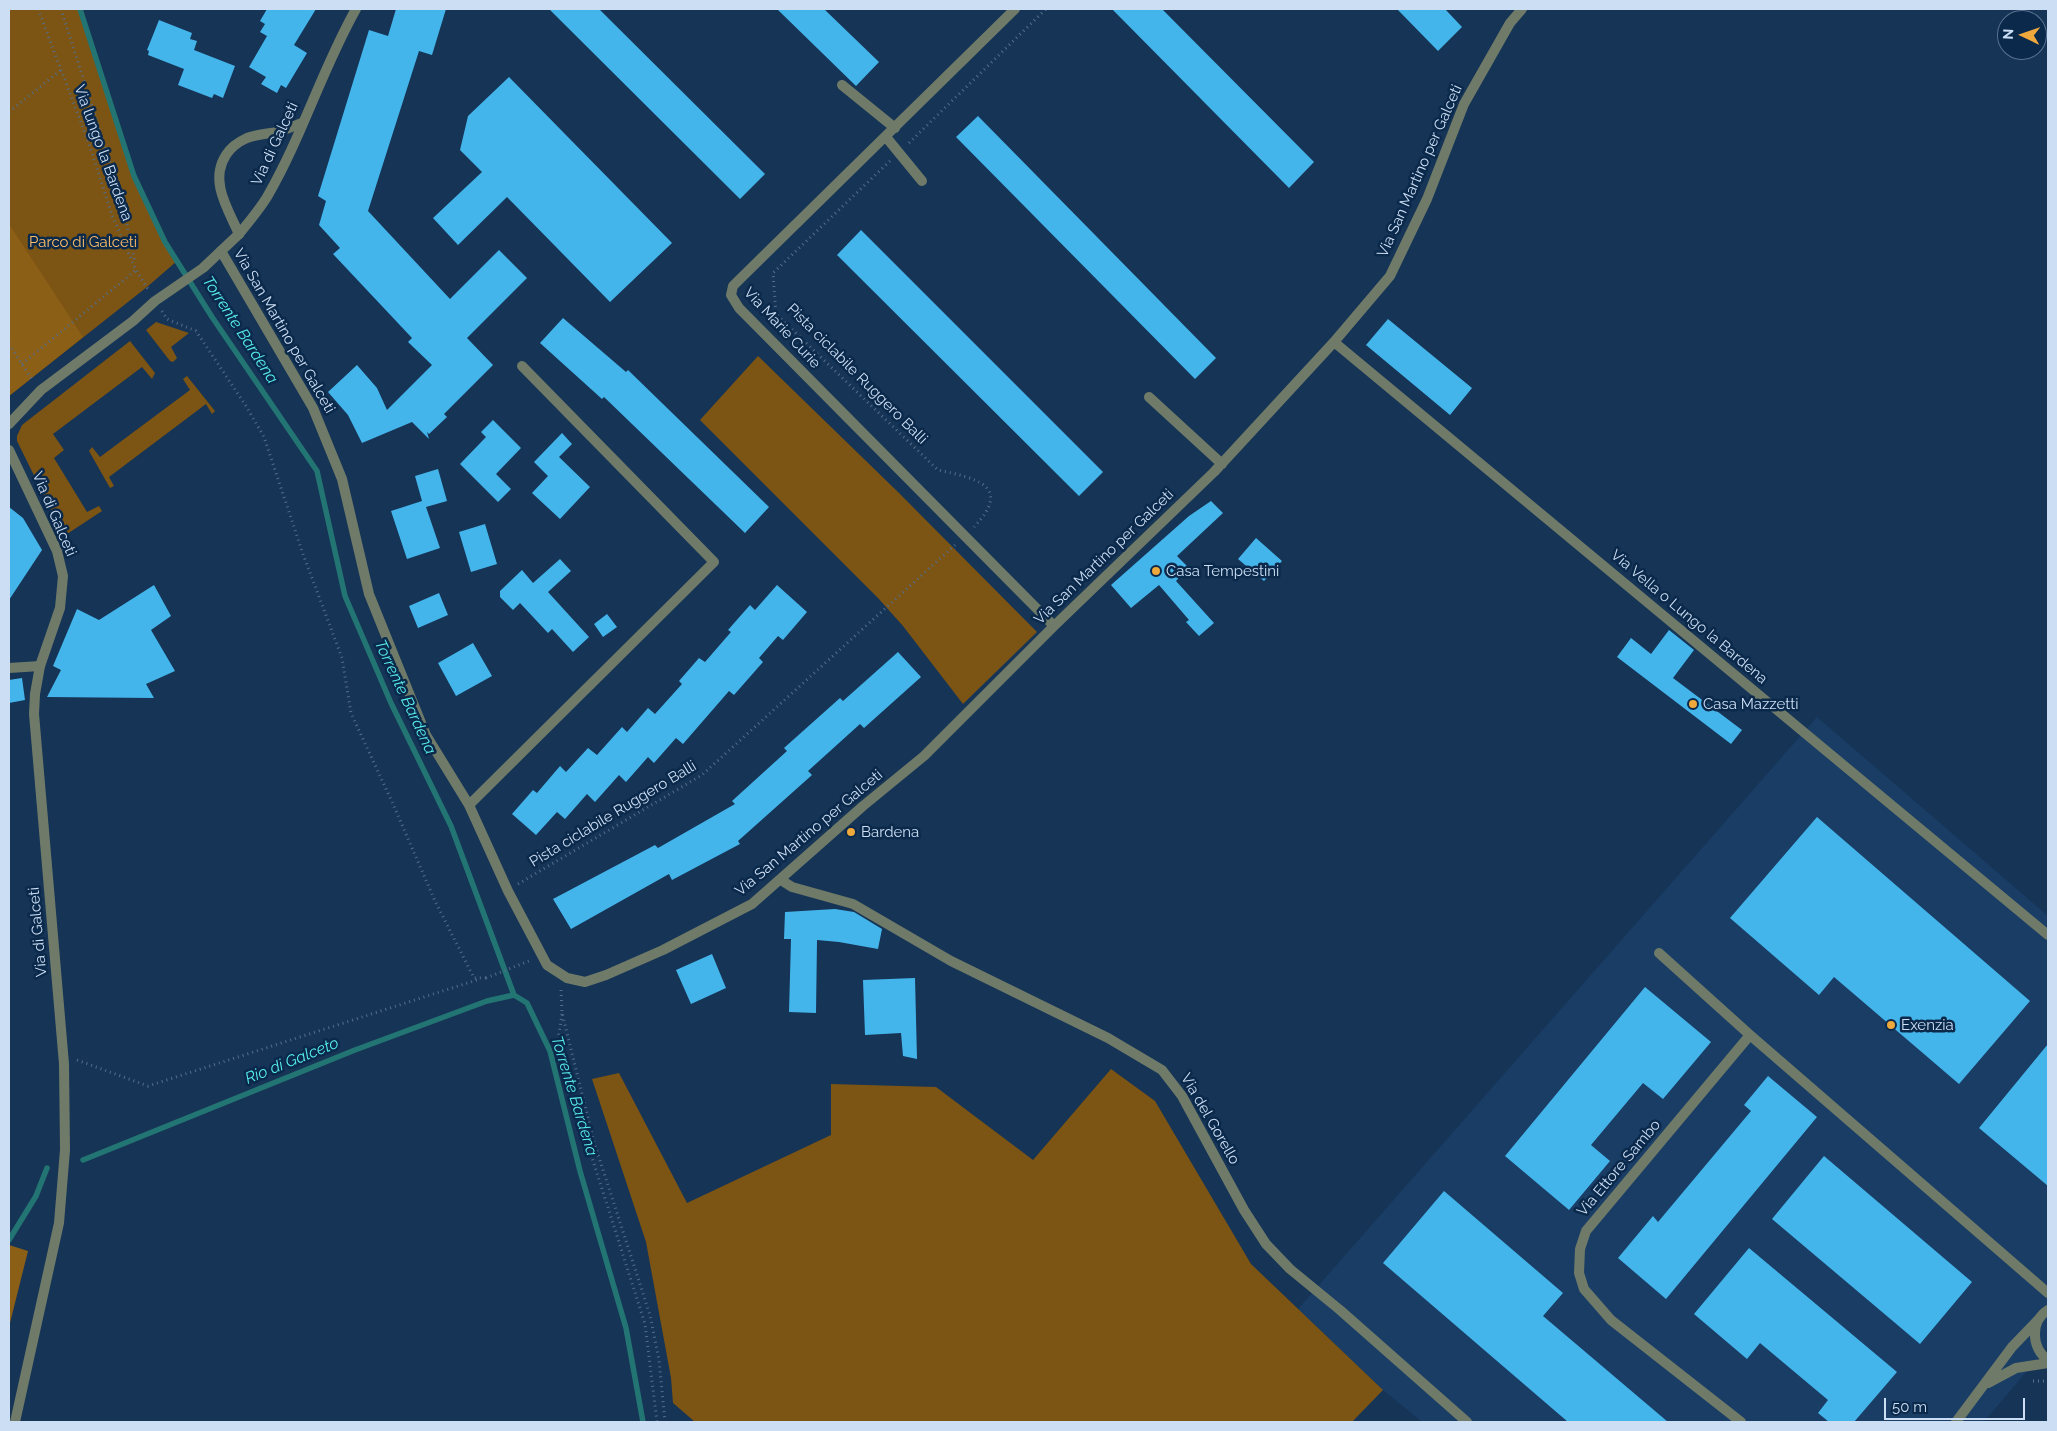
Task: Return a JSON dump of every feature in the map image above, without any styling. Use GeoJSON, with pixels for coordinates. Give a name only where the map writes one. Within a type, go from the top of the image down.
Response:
{"type":"FeatureCollection","features":[{"type":"Feature","properties":{"kind":"street","name":"Via di Galceti"},"geometry":{"type":"LineString","coordinates":[[9,424],[41,390],[133,321],[155,301],[204,268],[240,234],[266,199],[288,158],[302,123],[356,9]]}},
{"type":"Feature","properties":{"kind":"street","name":"Via Marie Curie"},"geometry":{"type":"LineString","coordinates":[[1015,9],[733,286],[731,296],[739,308],[1054,626]]}},
{"type":"Feature","properties":{"kind":"street","name":"Via San Martino per Galceti"},"geometry":{"type":"LineString","coordinates":[[221,251],[313,408],[342,479],[369,594],[426,735],[469,805],[508,891],[547,965],[567,978],[585,982],[663,950],[752,904],[863,806],[924,756],[1054,626],[1222,464],[1334,342],[1390,276],[1427,199],[1464,104],[1510,23],[1522,9]]}},
{"type":"Feature","properties":{"kind":"street"},"geometry":{"type":"LineString","coordinates":[[842,85],[895,128]]}},
{"type":"Feature","properties":{"kind":"street"},"geometry":{"type":"LineString","coordinates":[[240,234],[220,191],[218,177],[221,163],[231,148],[244,139],[260,133],[278,132],[302,123]]}},
{"type":"Feature","properties":{"kind":"street"},"geometry":{"type":"LineString","coordinates":[[886,137],[922,181]]}},
{"type":"Feature","properties":{"kind":"street","name":"Via Vella o Lungo la Bardena"},"geometry":{"type":"LineString","coordinates":[[1334,342],[2048,935]]}},
{"type":"Feature","properties":{"kind":"street"},"geometry":{"type":"LineString","coordinates":[[469,805],[714,562],[522,366]]}},
{"type":"Feature","properties":{"kind":"street"},"geometry":{"type":"LineString","coordinates":[[1149,397],[1222,464]]}},
{"type":"Feature","properties":{"kind":"street","name":"Via di Galceti"},"geometry":{"type":"LineString","coordinates":[[9,450],[57,551],[63,576],[60,608],[40,666],[34,714],[64,1064],[65,1150],[59,1223],[15,1422]]}},
{"type":"Feature","properties":{"kind":"street"},"geometry":{"type":"LineString","coordinates":[[9,668],[40,666]]}},
{"type":"Feature","properties":{"kind":"street","name":"Via del Gorello"},"geometry":{"type":"LineString","coordinates":[[781,880],[792,888],[853,904],[951,961],[1108,1038],[1162,1070],[1182,1096],[1244,1210],[1266,1244],[1290,1269],[1340,1310],[1467,1422]]}},
{"type":"Feature","properties":{"kind":"street"},"geometry":{"type":"LineString","coordinates":[[1659,953],[1750,1035],[2047,1292],[2048,1310],[2012,1347],[1987,1383],[1956,1422]]}},
{"type":"Feature","properties":{"kind":"street","name":"Via Ettore Sambo"},"geometry":{"type":"LineString","coordinates":[[1741,1422],[1611,1320],[1584,1289],[1579,1273],[1580,1249],[1586,1231],[1750,1035]]}},
{"type":"Feature","properties":{"kind":"street"},"geometry":{"type":"LineString","coordinates":[[1987,1383],[2016,1368],[2048,1362],[2038,1349],[2035,1340],[2038,1320]]}},
{"type":"Feature","properties":{"kind":"path","name":"Via lungo la Bardena"},"geometry":{"type":"LineString","coordinates":[[38,9],[88,141],[112,215],[136,270],[167,319],[196,331],[246,406],[264,437],[303,554],[342,658],[351,713],[435,901],[474,978],[486,978]]}},
{"type":"Feature","properties":{"kind":"path"},"geometry":{"type":"LineString","coordinates":[[22,364],[136,270],[121,197],[61,9]]}},
{"type":"Feature","properties":{"kind":"path","name":"Pista ciclabile Ruggero Balli"},"geometry":{"type":"LineString","coordinates":[[508,891],[702,775],[966,536],[985,516],[991,505],[990,492],[982,482],[938,470],[776,314],[773,273],[1046,9]]}},
{"type":"Feature","properties":{"kind":"path"},"geometry":{"type":"LineString","coordinates":[[9,112],[61,70]]}},
{"type":"Feature","properties":{"kind":"path"},"geometry":{"type":"LineString","coordinates":[[9,344],[41,390]]}},
{"type":"Feature","properties":{"kind":"path"},"geometry":{"type":"LineString","coordinates":[[64,1064],[77,1060],[148,1086],[486,978],[531,960]]}},
{"type":"Feature","properties":{"kind":"path"},"geometry":{"type":"LineString","coordinates":[[561,991],[562,1013],[559,1034],[582,1126],[645,1324],[657,1422]]}},
{"type":"Feature","properties":{"kind":"path"},"geometry":{"type":"LineString","coordinates":[[562,1013],[594,1142],[650,1315],[659,1360],[665,1422]]}},
{"type":"Feature","properties":{"kind":"shaded area"},"geometry":{"type":"Polygon","coordinates":[[[9,224],[83,337],[9,396],[9,224]]]}},
{"type":"Feature","properties":{"kind":"shaded area"},"geometry":{"type":"Polygon","coordinates":[[[1817,717],[2048,916],[2048,1346],[1984,1422],[1422,1422],[1383,1390],[1298,1309],[1817,717]]]}},
{"type":"Feature","properties":{"kind":"shaded area"},"geometry":{"type":"Polygon","coordinates":[[[9,1245],[28,1251],[9,1327],[9,1245]]]}},
{"type":"Feature","properties":{"kind":"green space","name":"Parco di Galceti"},"geometry":{"type":"Polygon","coordinates":[[[9,9],[80,9],[134,176],[165,242],[177,261],[9,396],[9,9]]]}},
{"type":"Feature","properties":{"kind":"green space"},"geometry":{"type":"Polygon","coordinates":[[[156,322],[189,333],[171,347],[177,358],[173,362],[170,361],[146,330],[156,322]]]}},
{"type":"Feature","properties":{"kind":"green space"},"geometry":{"type":"Polygon","coordinates":[[[130,341],[155,373],[152,379],[142,367],[53,434],[64,450],[54,458],[87,512],[99,506],[102,511],[64,536],[17,441],[17,436],[22,425],[130,341]]]}},
{"type":"Feature","properties":{"kind":"green space"},"geometry":{"type":"Polygon","coordinates":[[[758,356],[899,493],[1037,632],[963,704],[903,626],[878,598],[700,420],[758,356]]]}},
{"type":"Feature","properties":{"kind":"green space"},"geometry":{"type":"Polygon","coordinates":[[[187,376],[215,411],[212,414],[206,404],[109,477],[114,486],[110,488],[89,451],[92,447],[100,457],[190,390],[183,379],[187,376]]]}},
{"type":"Feature","properties":{"kind":"green space"},"geometry":{"type":"Polygon","coordinates":[[[1111,1069],[1155,1101],[1251,1264],[1383,1390],[1352,1422],[695,1422],[673,1403],[671,1378],[646,1242],[592,1079],[619,1073],[687,1203],[831,1135],[831,1084],[936,1087],[1033,1160],[1111,1069]]]}},
{"type":"Feature","properties":{"kind":"building"},"geometry":{"type":"Polygon","coordinates":[[[267,9],[316,9],[294,45],[307,53],[286,88],[281,85],[277,93],[261,84],[266,77],[249,67],[267,36],[260,32],[265,24],[260,21],[267,9]]]}},
{"type":"Feature","properties":{"kind":"building"},"geometry":{"type":"Polygon","coordinates":[[[396,9],[446,9],[432,55],[419,51],[368,211],[450,299],[499,250],[527,278],[467,338],[493,365],[444,414],[447,417],[429,434],[427,432],[429,439],[412,422],[362,443],[348,415],[328,392],[357,365],[377,388],[387,410],[432,365],[408,342],[412,338],[333,254],[340,248],[319,225],[326,201],[318,196],[369,30],[388,36],[396,9]]]}},
{"type":"Feature","properties":{"kind":"building"},"geometry":{"type":"Polygon","coordinates":[[[549,9],[599,9],[765,174],[740,199],[549,9]]]}},
{"type":"Feature","properties":{"kind":"building"},"geometry":{"type":"Polygon","coordinates":[[[777,9],[824,9],[879,62],[856,86],[777,9]]]}},
{"type":"Feature","properties":{"kind":"building"},"geometry":{"type":"Polygon","coordinates":[[[1112,9],[1162,9],[1314,162],[1289,188],[1112,9]]]}},
{"type":"Feature","properties":{"kind":"building"},"geometry":{"type":"Polygon","coordinates":[[[1397,9],[1445,9],[1462,27],[1438,51],[1397,9]]]}},
{"type":"Feature","properties":{"kind":"building"},"geometry":{"type":"Polygon","coordinates":[[[159,20],[192,33],[190,39],[197,41],[194,50],[235,66],[223,98],[214,94],[212,98],[178,85],[184,69],[148,55],[149,51],[147,50],[159,20]]]}},
{"type":"Feature","properties":{"kind":"building"},"geometry":{"type":"Polygon","coordinates":[[[509,77],[672,243],[610,302],[507,197],[458,245],[433,218],[482,172],[460,150],[468,116],[509,77]]]}},
{"type":"Feature","properties":{"kind":"building"},"geometry":{"type":"Polygon","coordinates":[[[978,116],[1216,358],[1195,379],[956,137],[978,116]]]}},
{"type":"Feature","properties":{"kind":"building"},"geometry":{"type":"Polygon","coordinates":[[[861,230],[1103,472],[1079,496],[837,255],[861,230]]]}},
{"type":"Feature","properties":{"kind":"building"},"geometry":{"type":"Polygon","coordinates":[[[563,318],[626,372],[628,370],[769,507],[745,533],[604,397],[602,399],[540,343],[563,318]]]}},
{"type":"Feature","properties":{"kind":"building"},"geometry":{"type":"Polygon","coordinates":[[[1388,319],[1472,388],[1450,415],[1366,345],[1388,319]]]}},
{"type":"Feature","properties":{"kind":"building"},"geometry":{"type":"Polygon","coordinates":[[[493,420],[521,448],[496,474],[511,489],[498,502],[460,464],[486,437],[481,432],[493,420]]]}},
{"type":"Feature","properties":{"kind":"building"},"geometry":{"type":"Polygon","coordinates":[[[562,433],[572,444],[559,457],[590,487],[560,519],[532,493],[548,476],[534,462],[562,433]]]}},
{"type":"Feature","properties":{"kind":"building"},"geometry":{"type":"Polygon","coordinates":[[[438,469],[447,501],[426,507],[440,548],[407,559],[391,511],[422,501],[415,476],[438,469]]]}},
{"type":"Feature","properties":{"kind":"building","name":"Casa Tempestini"},"geometry":{"type":"Polygon","coordinates":[[[1211,501],[1223,513],[1177,556],[1188,567],[1176,581],[1214,623],[1199,636],[1186,622],[1189,620],[1159,585],[1131,608],[1111,585],[1189,516],[1211,501]]]}},
{"type":"Feature","properties":{"kind":"building"},"geometry":{"type":"Polygon","coordinates":[[[9,507],[23,518],[42,550],[9,600],[9,507]]]}},
{"type":"Feature","properties":{"kind":"building"},"geometry":{"type":"Polygon","coordinates":[[[485,524],[497,564],[471,572],[459,532],[485,524]]]}},
{"type":"Feature","properties":{"kind":"building"},"geometry":{"type":"Polygon","coordinates":[[[1256,538],[1282,561],[1264,581],[1238,559],[1256,538]]]}},
{"type":"Feature","properties":{"kind":"building"},"geometry":{"type":"Polygon","coordinates":[[[560,559],[571,571],[548,592],[589,637],[573,652],[552,629],[548,633],[520,603],[513,610],[500,597],[500,591],[522,570],[533,583],[560,559]]]}},
{"type":"Feature","properties":{"kind":"building"},"geometry":{"type":"Polygon","coordinates":[[[154,585],[171,616],[151,630],[175,671],[146,684],[154,698],[47,697],[61,670],[53,666],[77,609],[99,620],[154,585]]]}},
{"type":"Feature","properties":{"kind":"building"},"geometry":{"type":"Polygon","coordinates":[[[777,585],[807,612],[783,640],[778,636],[759,658],[763,662],[734,695],[729,691],[683,744],[676,738],[654,763],[648,757],[626,782],[619,775],[595,802],[587,794],[565,819],[557,812],[536,835],[512,814],[533,790],[537,793],[560,766],[566,772],[588,748],[597,755],[622,727],[627,732],[648,708],[655,714],[682,684],[679,681],[699,658],[705,662],[731,632],[728,630],[750,605],[755,610],[777,585]]]}},
{"type":"Feature","properties":{"kind":"building"},"geometry":{"type":"Polygon","coordinates":[[[439,593],[448,615],[418,628],[409,606],[439,593]]]}},
{"type":"Feature","properties":{"kind":"building"},"geometry":{"type":"Polygon","coordinates":[[[607,614],[617,627],[603,637],[594,624],[607,614]]]}},
{"type":"Feature","properties":{"kind":"building","name":"Casa Mazzetti"},"geometry":{"type":"Polygon","coordinates":[[[1669,630],[1694,650],[1673,678],[1742,730],[1731,744],[1617,657],[1631,638],[1651,654],[1669,630]]]}},
{"type":"Feature","properties":{"kind":"building"},"geometry":{"type":"Polygon","coordinates":[[[473,643],[492,676],[456,696],[438,663],[473,643]]]}},
{"type":"Feature","properties":{"kind":"building"},"geometry":{"type":"Polygon","coordinates":[[[898,652],[921,677],[864,728],[860,724],[808,771],[812,775],[738,841],[740,844],[672,880],[669,874],[571,929],[553,899],[655,845],[658,848],[735,804],[732,801],[787,751],[784,748],[840,698],[843,701],[898,652]]]}},
{"type":"Feature","properties":{"kind":"building"},"geometry":{"type":"Polygon","coordinates":[[[22,678],[25,700],[9,703],[9,680],[22,678]]]}},
{"type":"Feature","properties":{"kind":"building"},"geometry":{"type":"Polygon","coordinates":[[[1817,817],[2030,1001],[1959,1084],[1834,977],[1819,995],[1730,918],[1817,817]]]}},
{"type":"Feature","properties":{"kind":"building"},"geometry":{"type":"Polygon","coordinates":[[[835,909],[854,912],[882,929],[878,949],[817,940],[816,1013],[789,1012],[791,939],[784,939],[785,912],[835,909]]]}},
{"type":"Feature","properties":{"kind":"building"},"geometry":{"type":"Polygon","coordinates":[[[712,954],[726,988],[691,1004],[676,970],[712,954]]]}},
{"type":"Feature","properties":{"kind":"building"},"geometry":{"type":"Polygon","coordinates":[[[915,978],[917,1059],[903,1056],[901,1033],[865,1035],[863,980],[915,978]]]}},
{"type":"Feature","properties":{"kind":"building"},"geometry":{"type":"Polygon","coordinates":[[[1645,987],[1711,1042],[1663,1099],[1643,1083],[1591,1145],[1610,1161],[1569,1210],[1505,1156],[1645,987]]]}},
{"type":"Feature","properties":{"kind":"building"},"geometry":{"type":"Polygon","coordinates":[[[2048,1044],[2048,1186],[1979,1128],[2048,1044]]]}},
{"type":"Feature","properties":{"kind":"building"},"geometry":{"type":"Polygon","coordinates":[[[1768,1076],[1817,1117],[1666,1299],[1618,1258],[1653,1216],[1658,1222],[1751,1111],[1744,1105],[1768,1076]]]}},
{"type":"Feature","properties":{"kind":"building"},"geometry":{"type":"Polygon","coordinates":[[[1824,1156],[1972,1282],[1920,1344],[1772,1219],[1824,1156]]]}},
{"type":"Feature","properties":{"kind":"building"},"geometry":{"type":"Polygon","coordinates":[[[1444,1191],[1563,1293],[1543,1316],[1668,1422],[1568,1422],[1383,1263],[1444,1191]]]}},
{"type":"Feature","properties":{"kind":"building"},"geometry":{"type":"Polygon","coordinates":[[[1749,1248],[1897,1372],[1854,1422],[1829,1422],[1818,1413],[1828,1400],[1760,1343],[1747,1359],[1694,1314],[1749,1248]]]}},
{"type":"Feature","properties":{"kind":"waterway","name":"Torrente Bardena"},"geometry":{"type":"LineString","coordinates":[[80,9],[134,176],[165,242],[212,317],[317,471],[345,596],[391,703],[451,826],[514,995],[527,1003],[550,1051],[580,1171],[626,1328],[643,1422]]}},
{"type":"Feature","properties":{"kind":"waterway","name":"Rio di Galceto"},"geometry":{"type":"LineString","coordinates":[[83,1160],[355,1050],[487,1001],[514,995]]}},
{"type":"Feature","properties":{"kind":"waterway","name":"Rio di Galceto"},"geometry":{"type":"LineString","coordinates":[[9,1240],[36,1196],[47,1168]]}},
{"type":"Feature","properties":{"kind":"place","name":"Casa Tempestini"},"geometry":{"type":"Point","coordinates":[1156,571]}},
{"type":"Feature","properties":{"kind":"place","name":"Casa Mazzetti"},"geometry":{"type":"Point","coordinates":[1693,704]}},
{"type":"Feature","properties":{"kind":"place","name":"Bardena"},"geometry":{"type":"Point","coordinates":[851,832]}},
{"type":"Feature","properties":{"kind":"place","name":"Exenzia"},"geometry":{"type":"Point","coordinates":[1891,1025]}}]}
